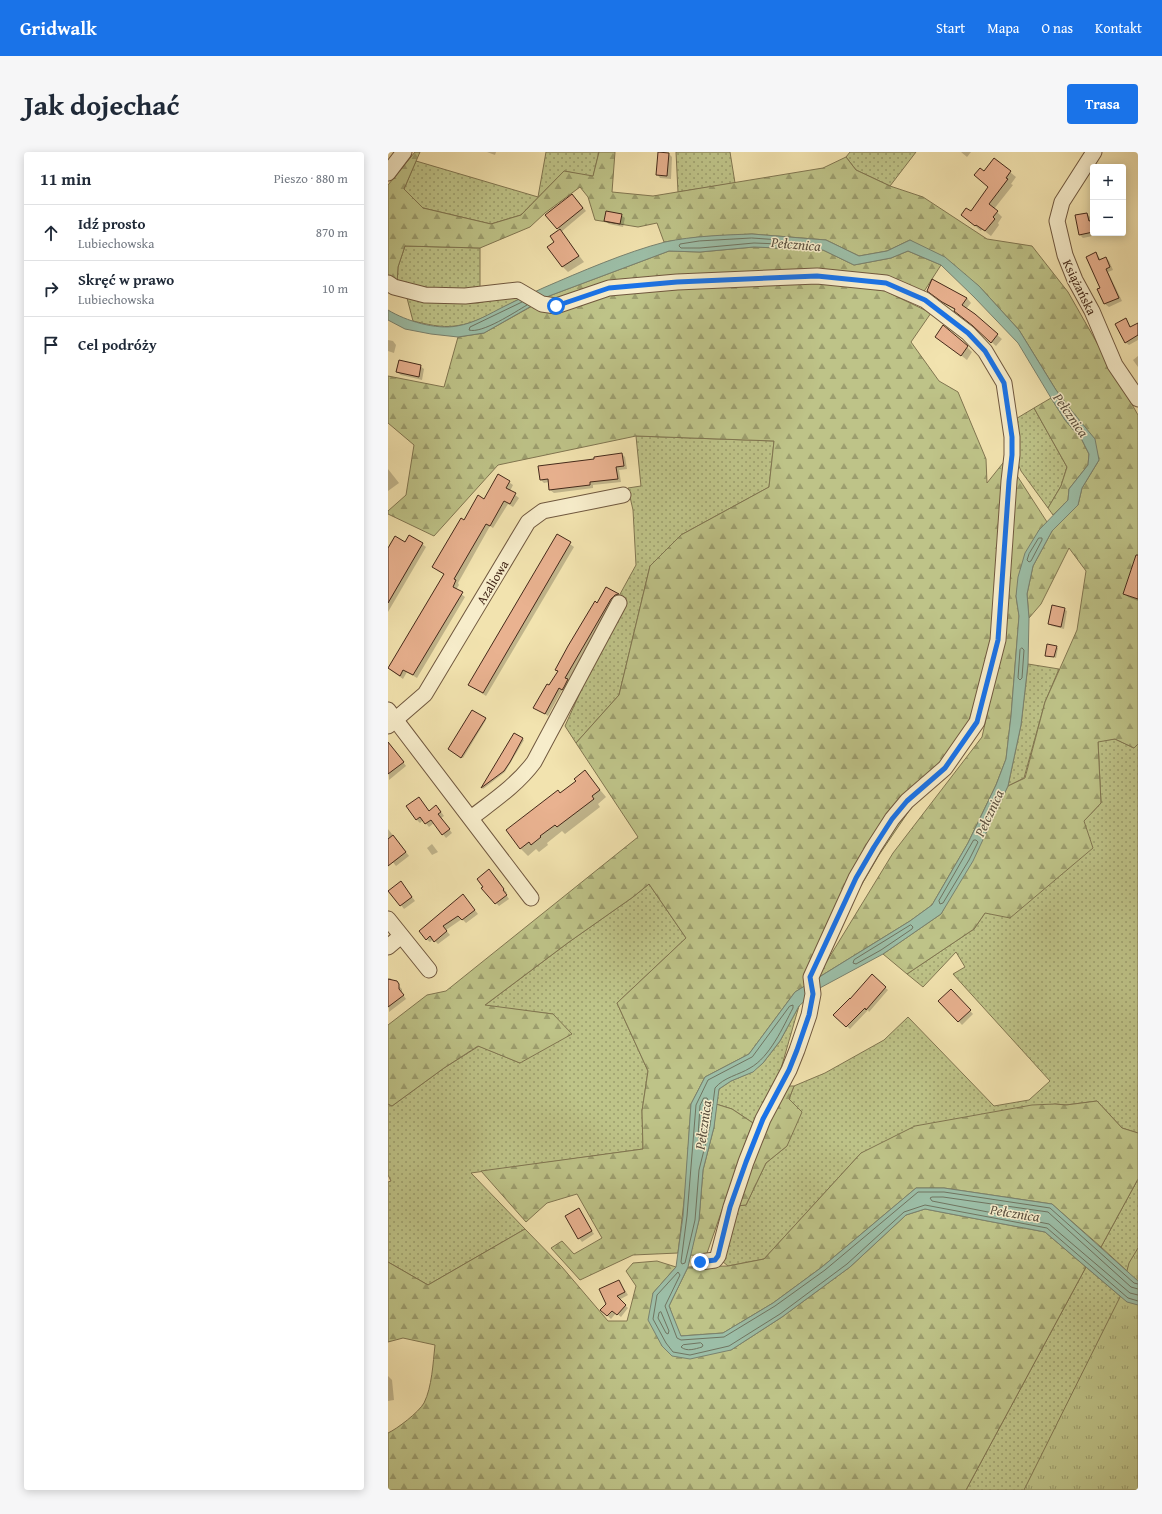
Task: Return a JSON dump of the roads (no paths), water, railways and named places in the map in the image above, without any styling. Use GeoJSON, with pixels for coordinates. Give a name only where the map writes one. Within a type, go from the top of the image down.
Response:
{"type":"FeatureCollection","features":[{"type":"Feature","properties":{"kind":"street"},"geometry":{"type":"LineString","coordinates":[[388,173],[404,152]]}},
{"type":"Feature","properties":{"kind":"street","name":"Książańska"},"geometry":{"type":"LineString","coordinates":[[1094,152],[1062,202],[1057,221],[1065,255],[1075,280],[1092,311],[1115,365],[1138,399]]}},
{"type":"Feature","properties":{"kind":"street"},"geometry":{"type":"LineString","coordinates":[[388,283],[425,295],[465,296],[518,290],[542,304],[556,306],[609,288],[677,282],[817,276],[886,283],[925,300],[968,333],[985,351],[1004,383],[1012,437],[1012,455],[998,640],[977,722],[945,768],[907,801],[892,819],[856,878],[810,977],[810,984],[813,994],[809,1015],[789,1070],[763,1119],[746,1162],[730,1207],[718,1256],[715,1260],[700,1262]]}},
{"type":"Feature","properties":{"kind":"street","name":"Azaliowa"},"geometry":{"type":"LineString","coordinates":[[530,898],[471,818],[390,719],[425,694],[528,522],[544,511],[623,495]]}},
{"type":"Feature","properties":{"kind":"street"},"geometry":{"type":"LineString","coordinates":[[471,818],[510,788],[534,762],[619,604]]}},
{"type":"Feature","properties":{"kind":"street"},"geometry":{"type":"LineString","coordinates":[[388,919],[429,970]]}},
{"type":"Feature","properties":{"kind":"street"},"geometry":{"type":"LineString","coordinates":[[388,946],[401,936]]}},
{"type":"Feature","properties":{"kind":"water","name":"Pełcznica"},"geometry":{"type":"Polygon","coordinates":[[[752,234],[826,240],[859,256],[887,251],[910,240],[945,257],[979,286],[1019,330],[1056,390],[1095,439],[1099,460],[1082,488],[1078,505],[1052,531],[1033,566],[1027,594],[1029,618],[1028,664],[1021,725],[1008,786],[973,861],[941,914],[883,954],[818,989],[799,1006],[780,1041],[763,1063],[753,1072],[731,1081],[719,1089],[714,1127],[703,1170],[699,1220],[688,1267],[669,1306],[681,1336],[723,1333],[773,1303],[822,1267],[916,1188],[944,1188],[1052,1204],[1138,1281],[1138,1305],[1127,1302],[1045,1232],[925,1209],[906,1215],[850,1267],[782,1317],[731,1350],[690,1359],[672,1356],[662,1346],[648,1320],[653,1293],[676,1267],[683,1216],[691,1104],[705,1077],[749,1054],[795,992],[910,921],[932,905],[968,843],[996,785],[1006,759],[1019,616],[1016,596],[1018,577],[1025,553],[1039,530],[1068,500],[1069,489],[1088,465],[1089,454],[1082,440],[1065,420],[1018,343],[941,265],[908,251],[891,258],[854,265],[823,250],[754,247],[700,252],[669,251],[549,296],[484,333],[458,337],[431,334],[405,329],[388,320],[388,310],[403,318],[431,326],[449,327],[464,325],[482,318],[572,275],[650,246],[686,238],[752,234]]]}}]}
